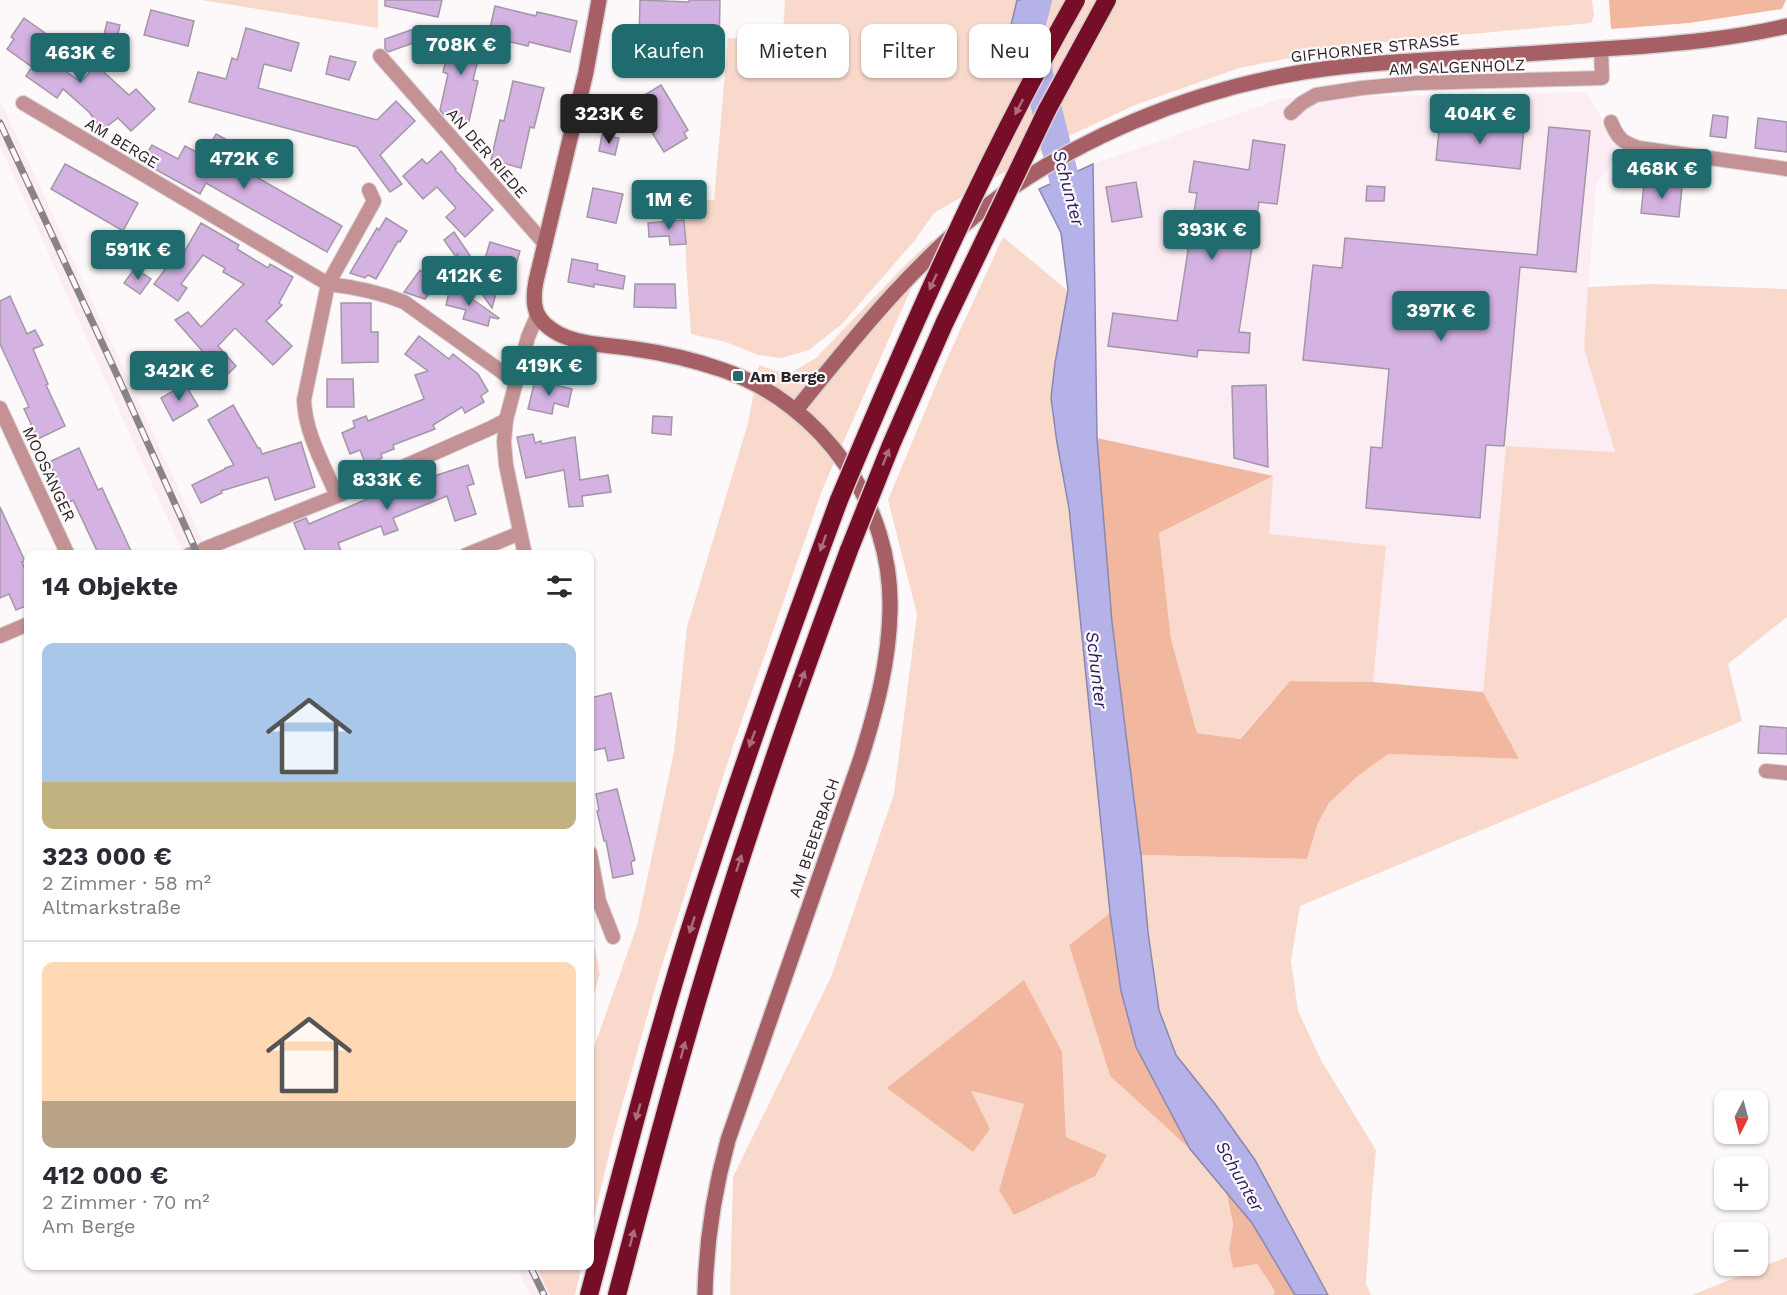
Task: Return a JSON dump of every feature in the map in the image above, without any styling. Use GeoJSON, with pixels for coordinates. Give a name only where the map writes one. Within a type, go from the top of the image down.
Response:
{"type":"FeatureCollection","features":[{"type":"Feature","properties":{"kind":"highway"},"geometry":{"type":"LineString","coordinates":[[589,1295],[628,1145],[689,934],[748,750],[838,500],[918,315],[980,183],[1076,0]]}},
{"type":"Feature","properties":{"kind":"highway"},"geometry":{"type":"LineString","coordinates":[[618,1295],[681,1055],[715,939],[774,755],[849,550],[944,324],[1026,153],[1107,0]]}},
{"type":"Feature","properties":{"kind":"main road"},"geometry":{"type":"LineString","coordinates":[[537,316],[534,307],[534,291],[586,72],[599,0]]}},
{"type":"Feature","properties":{"kind":"main road","name":"GIFHORNER STRASSE"},"geometry":{"type":"LineString","coordinates":[[796,410],[879,309],[928,259],[989,205],[1041,170],[1105,136],[1173,106],[1244,84],[1294,74],[1370,64],[1674,43],[1732,37],[1787,26]]}},
{"type":"Feature","properties":{"kind":"main road","name":"AM BEBERBACH"},"geometry":{"type":"LineString","coordinates":[[537,316],[551,329],[568,337],[669,354],[723,370],[758,386],[796,410],[827,440],[863,492],[873,514],[886,561],[890,585],[889,633],[879,694],[861,758],[728,1140],[712,1206],[707,1240],[705,1295]]}},
{"type":"Feature","properties":{"kind":"street","name":"AM SALGENHOLZ"},"geometry":{"type":"LineString","coordinates":[[1291,113],[1302,102],[1316,94],[1362,88],[1416,83],[1602,78],[1600,49]]}},
{"type":"Feature","properties":{"kind":"street","name":"AN DER RIEDE"},"geometry":{"type":"LineString","coordinates":[[380,56],[545,244]]}},
{"type":"Feature","properties":{"kind":"street","name":"AM BERGE"},"geometry":{"type":"LineString","coordinates":[[23,103],[328,284],[356,287],[386,294],[404,302],[516,382]]}},
{"type":"Feature","properties":{"kind":"street"},"geometry":{"type":"LineString","coordinates":[[1611,122],[1617,135],[1625,143],[1639,148],[1787,169]]}},
{"type":"Feature","properties":{"kind":"street"},"geometry":{"type":"LineString","coordinates":[[337,496],[309,429],[304,400],[328,284],[374,201],[369,189]]}},
{"type":"Feature","properties":{"kind":"street"},"geometry":{"type":"LineString","coordinates":[[524,550],[506,465],[504,442],[506,420],[528,337],[537,316]]}},
{"type":"Feature","properties":{"kind":"street","name":"MOOSANGER"},"geometry":{"type":"LineString","coordinates":[[0,408],[66,550]]}},
{"type":"Feature","properties":{"kind":"street"},"geometry":{"type":"LineString","coordinates":[[202,550],[337,496],[506,420]]}},
{"type":"Feature","properties":{"kind":"street"},"geometry":{"type":"LineString","coordinates":[[478,550],[520,533]]}},
{"type":"Feature","properties":{"kind":"street"},"geometry":{"type":"LineString","coordinates":[[0,636],[24,626]]}},
{"type":"Feature","properties":{"kind":"street"},"geometry":{"type":"LineString","coordinates":[[1766,771],[1787,773]]}},
{"type":"Feature","properties":{"kind":"street"},"geometry":{"type":"LineString","coordinates":[[594,872],[600,901],[613,937]]}},
{"type":"Feature","properties":{"kind":"shaded area"},"geometry":{"type":"Polygon","coordinates":[[[201,0],[378,0],[378,28],[201,0]]]}},
{"type":"Feature","properties":{"kind":"shaded area"},"geometry":{"type":"Polygon","coordinates":[[[785,0],[1017,0],[1011,24],[969,24],[969,78],[1051,78],[1051,24],[1037,24],[1046,0],[1592,0],[1594,16],[1591,23],[1362,44],[1239,68],[1135,105],[1060,140],[934,213],[915,240],[842,324],[809,350],[782,358],[758,355],[726,342],[691,334],[685,201],[714,200],[728,38],[737,39],[737,78],[849,78],[849,24],[784,24],[785,0]]]}},
{"type":"Feature","properties":{"kind":"shaded area"},"geometry":{"type":"Polygon","coordinates":[[[1609,0],[1786,0],[1782,9],[1689,23],[1611,29],[1609,0]]]}},
{"type":"Feature","properties":{"kind":"shaded area"},"geometry":{"type":"Polygon","coordinates":[[[1586,92],[1621,151],[1596,185],[1584,348],[1616,452],[1506,446],[1483,692],[1373,682],[1386,546],[1268,534],[1272,476],[1097,438],[1093,164],[1283,98],[1586,92]]]}},
{"type":"Feature","properties":{"kind":"shaded area"},"geometry":{"type":"Polygon","coordinates":[[[0,100],[207,550],[182,550],[0,146],[0,100]]]}},
{"type":"Feature","properties":{"kind":"shaded area"},"geometry":{"type":"Polygon","coordinates":[[[1003,237],[1068,291],[1051,398],[1069,508],[1110,913],[1069,945],[1110,1076],[1190,1149],[1226,1191],[1233,1224],[1229,1250],[1233,1267],[1257,1264],[1275,1291],[1273,1295],[730,1295],[733,1177],[831,977],[894,794],[917,614],[888,500],[946,361],[1003,237]],[[1062,1052],[888,1088],[970,1091],[1024,1104],[999,1190],[1106,1155],[1066,1137],[1062,1052]]]}},
{"type":"Feature","properties":{"kind":"shaded area"},"geometry":{"type":"Polygon","coordinates":[[[933,239],[823,488],[734,743],[660,971],[614,1133],[594,1218],[594,1047],[637,926],[674,752],[687,627],[748,423],[759,365],[787,375],[816,358],[933,239]]]}},
{"type":"Feature","properties":{"kind":"shaded area"},"geometry":{"type":"Polygon","coordinates":[[[1653,284],[1787,289],[1787,617],[1728,664],[1742,721],[1300,906],[1291,961],[1298,1011],[1321,1060],[1376,1150],[1366,1283],[1371,1295],[1328,1295],[1255,1160],[1176,1055],[1159,1010],[1148,932],[1141,855],[1307,859],[1318,823],[1329,803],[1358,776],[1388,754],[1518,759],[1483,692],[1506,446],[1615,452],[1584,348],[1588,287],[1653,284]]]}},
{"type":"Feature","properties":{"kind":"shaded area"},"geometry":{"type":"Polygon","coordinates":[[[1097,438],[1273,476],[1159,533],[1171,639],[1197,733],[1240,739],[1290,681],[1373,682],[1483,692],[1519,759],[1388,754],[1358,776],[1329,803],[1318,823],[1307,859],[1141,855],[1112,622],[1097,438]]]}},
{"type":"Feature","properties":{"kind":"shaded area"},"geometry":{"type":"Polygon","coordinates":[[[1273,476],[1269,534],[1386,546],[1373,682],[1290,681],[1239,739],[1197,733],[1171,639],[1159,533],[1273,476]]]}},
{"type":"Feature","properties":{"kind":"shaded area"},"geometry":{"type":"Polygon","coordinates":[[[1110,913],[1121,991],[1136,1047],[1190,1149],[1110,1076],[1069,945],[1110,913]]]}},
{"type":"Feature","properties":{"kind":"shaded area"},"geometry":{"type":"Polygon","coordinates":[[[594,946],[595,949],[600,974],[594,994],[594,946]]]}},
{"type":"Feature","properties":{"kind":"shaded area"},"geometry":{"type":"Polygon","coordinates":[[[1024,980],[1062,1052],[1066,1137],[1107,1155],[1095,1176],[1014,1215],[999,1190],[1024,1104],[971,1091],[990,1129],[973,1152],[887,1088],[1024,980]]]}},
{"type":"Feature","properties":{"kind":"shaded area"},"geometry":{"type":"Polygon","coordinates":[[[1226,1191],[1252,1223],[1295,1295],[1273,1295],[1275,1291],[1257,1264],[1233,1268],[1229,1250],[1233,1224],[1226,1191]]]}},
{"type":"Feature","properties":{"kind":"shaded area"},"geometry":{"type":"Polygon","coordinates":[[[1787,1257],[1787,1295],[1692,1295],[1740,1276],[1768,1276],[1768,1265],[1787,1257]]]}},
{"type":"Feature","properties":{"kind":"shaded area"},"geometry":{"type":"Polygon","coordinates":[[[518,1270],[538,1270],[550,1295],[530,1295],[518,1270]]]}},
{"type":"Feature","properties":{"kind":"shaded area"},"geometry":{"type":"Polygon","coordinates":[[[538,1270],[581,1270],[575,1295],[550,1295],[538,1270]]]}},
{"type":"Feature","properties":{"kind":"water"},"geometry":{"type":"Polygon","coordinates":[[[1017,0],[1046,0],[1037,24],[1011,24],[1017,0]]]}},
{"type":"Feature","properties":{"kind":"water"},"geometry":{"type":"Polygon","coordinates":[[[1093,164],[1097,438],[1112,622],[1159,1010],[1176,1055],[1255,1160],[1328,1295],[1295,1295],[1252,1223],[1190,1149],[1136,1047],[1121,991],[1110,913],[1069,508],[1051,398],[1068,290],[1061,233],[1039,189],[1093,164]]]}},
{"type":"Feature","properties":{"kind":"building"},"geometry":{"type":"Polygon","coordinates":[[[385,0],[442,0],[438,17],[385,6],[385,0]]]}},
{"type":"Feature","properties":{"kind":"building"},"geometry":{"type":"Polygon","coordinates":[[[640,0],[689,2],[689,0],[720,0],[720,24],[639,24],[640,0]]]}},
{"type":"Feature","properties":{"kind":"building"},"geometry":{"type":"Polygon","coordinates":[[[495,6],[536,16],[537,12],[577,21],[570,52],[529,42],[528,46],[488,37],[495,6]]]}},
{"type":"Feature","properties":{"kind":"building"},"geometry":{"type":"Polygon","coordinates":[[[151,10],[194,21],[188,46],[144,35],[151,10]]]}},
{"type":"Feature","properties":{"kind":"building"},"geometry":{"type":"Polygon","coordinates":[[[24,18],[45,33],[34,49],[81,82],[96,65],[129,95],[136,89],[155,109],[131,131],[118,118],[102,130],[89,112],[63,89],[57,98],[26,76],[32,67],[7,49],[14,39],[11,37],[24,18]]]}},
{"type":"Feature","properties":{"kind":"building"},"geometry":{"type":"Polygon","coordinates":[[[107,22],[120,25],[117,38],[104,35],[107,22]]]}},
{"type":"Feature","properties":{"kind":"building"},"geometry":{"type":"Polygon","coordinates":[[[246,28],[299,43],[291,71],[264,64],[258,88],[377,120],[396,101],[415,121],[380,155],[402,184],[390,192],[357,147],[189,102],[198,72],[226,79],[232,58],[237,60],[246,28]]]}},
{"type":"Feature","properties":{"kind":"building"},"geometry":{"type":"Polygon","coordinates":[[[414,29],[419,41],[388,52],[385,49],[385,39],[414,29]]]}},
{"type":"Feature","properties":{"kind":"building"},"geometry":{"type":"Polygon","coordinates":[[[453,32],[483,39],[473,80],[478,81],[469,121],[444,115],[440,110],[448,74],[443,72],[453,32]]]}},
{"type":"Feature","properties":{"kind":"building"},"geometry":{"type":"Polygon","coordinates":[[[330,56],[356,62],[349,80],[326,74],[330,56]]]}},
{"type":"Feature","properties":{"kind":"building"},"geometry":{"type":"Polygon","coordinates":[[[513,81],[544,88],[534,128],[530,127],[521,168],[491,160],[500,120],[504,121],[513,81]]]}},
{"type":"Feature","properties":{"kind":"building"},"geometry":{"type":"Polygon","coordinates":[[[661,85],[688,130],[684,133],[687,138],[664,152],[633,102],[661,85]]]}},
{"type":"Feature","properties":{"kind":"building"},"geometry":{"type":"Polygon","coordinates":[[[1713,115],[1728,117],[1726,138],[1710,136],[1713,115]]]}},
{"type":"Feature","properties":{"kind":"building"},"geometry":{"type":"Polygon","coordinates":[[[1758,118],[1787,122],[1787,152],[1755,148],[1758,118]]]}},
{"type":"Feature","properties":{"kind":"building"},"geometry":{"type":"Polygon","coordinates":[[[1440,121],[1524,129],[1520,169],[1436,160],[1440,121]]]}},
{"type":"Feature","properties":{"kind":"building"},"geometry":{"type":"Polygon","coordinates":[[[1549,127],[1590,131],[1576,272],[1520,267],[1504,446],[1486,445],[1480,518],[1366,508],[1371,447],[1382,448],[1389,369],[1303,360],[1313,265],[1342,268],[1345,238],[1537,255],[1549,127]]]}},
{"type":"Feature","properties":{"kind":"building"},"geometry":{"type":"Polygon","coordinates":[[[216,134],[231,142],[223,158],[342,226],[327,252],[206,183],[200,194],[142,162],[152,145],[178,159],[185,146],[204,156],[216,134]]]}},
{"type":"Feature","properties":{"kind":"building"},"geometry":{"type":"Polygon","coordinates":[[[602,135],[619,138],[615,155],[599,151],[602,135]]]}},
{"type":"Feature","properties":{"kind":"building"},"geometry":{"type":"Polygon","coordinates":[[[1253,140],[1285,145],[1277,204],[1259,202],[1239,332],[1250,333],[1249,353],[1198,350],[1197,357],[1108,346],[1113,313],[1177,321],[1197,193],[1189,192],[1194,161],[1249,170],[1253,140]]]}},
{"type":"Feature","properties":{"kind":"building"},"geometry":{"type":"Polygon","coordinates":[[[441,151],[455,170],[493,210],[465,237],[446,217],[456,208],[437,187],[423,199],[403,176],[422,159],[427,164],[441,151]]]}},
{"type":"Feature","properties":{"kind":"building"},"geometry":{"type":"Polygon","coordinates":[[[65,164],[138,203],[123,231],[51,189],[65,164]]]}},
{"type":"Feature","properties":{"kind":"building"},"geometry":{"type":"Polygon","coordinates":[[[1136,182],[1142,217],[1112,222],[1106,187],[1136,182]]]}},
{"type":"Feature","properties":{"kind":"building"},"geometry":{"type":"Polygon","coordinates":[[[1644,184],[1682,187],[1679,217],[1641,213],[1644,184]]]}},
{"type":"Feature","properties":{"kind":"building"},"geometry":{"type":"Polygon","coordinates":[[[1367,186],[1385,187],[1384,201],[1366,201],[1367,186]]]}},
{"type":"Feature","properties":{"kind":"building"},"geometry":{"type":"Polygon","coordinates":[[[593,188],[623,194],[616,223],[587,217],[593,188]]]}},
{"type":"Feature","properties":{"kind":"building"},"geometry":{"type":"Polygon","coordinates":[[[386,218],[407,231],[400,242],[398,241],[376,279],[368,275],[365,278],[350,273],[377,228],[379,230],[386,218]]]}},
{"type":"Feature","properties":{"kind":"building"},"geometry":{"type":"Polygon","coordinates":[[[684,220],[686,244],[670,245],[669,236],[649,237],[648,223],[684,220]]]}},
{"type":"Feature","properties":{"kind":"building"},"geometry":{"type":"Polygon","coordinates":[[[201,223],[239,245],[237,249],[268,268],[270,264],[293,277],[279,303],[282,305],[266,321],[292,346],[273,365],[235,328],[218,346],[236,366],[225,377],[175,320],[188,312],[201,327],[244,284],[223,272],[225,268],[203,255],[181,284],[187,288],[178,301],[154,284],[179,251],[183,254],[201,223]]]}},
{"type":"Feature","properties":{"kind":"building"},"geometry":{"type":"Polygon","coordinates":[[[454,232],[481,272],[490,242],[520,251],[510,286],[499,283],[492,308],[457,259],[458,253],[456,257],[444,240],[454,232]]]}},
{"type":"Feature","properties":{"kind":"building"},"geometry":{"type":"Polygon","coordinates":[[[572,259],[598,264],[597,270],[625,276],[623,289],[568,282],[572,259]]]}},
{"type":"Feature","properties":{"kind":"building"},"geometry":{"type":"Polygon","coordinates":[[[135,268],[151,279],[140,294],[124,283],[135,268]]]}},
{"type":"Feature","properties":{"kind":"building"},"geometry":{"type":"Polygon","coordinates":[[[420,270],[437,283],[425,299],[404,292],[420,270]]]}},
{"type":"Feature","properties":{"kind":"building"},"geometry":{"type":"Polygon","coordinates":[[[451,284],[499,318],[490,317],[488,326],[463,319],[466,310],[446,305],[451,284]]]}},
{"type":"Feature","properties":{"kind":"building"},"geometry":{"type":"Polygon","coordinates":[[[635,284],[675,284],[676,308],[634,307],[635,284]]]}},
{"type":"Feature","properties":{"kind":"building"},"geometry":{"type":"Polygon","coordinates":[[[10,296],[27,334],[35,330],[43,345],[33,349],[48,384],[46,385],[65,426],[38,439],[24,409],[29,407],[0,344],[0,301],[10,296]]]}},
{"type":"Feature","properties":{"kind":"building"},"geometry":{"type":"Polygon","coordinates":[[[341,303],[371,303],[371,332],[378,332],[378,362],[342,363],[341,303]]]}},
{"type":"Feature","properties":{"kind":"building"},"geometry":{"type":"Polygon","coordinates":[[[419,336],[449,359],[453,354],[478,374],[488,391],[481,396],[484,402],[465,413],[462,407],[433,425],[435,429],[393,445],[394,449],[381,454],[382,458],[366,465],[360,450],[350,454],[342,433],[355,427],[353,421],[366,416],[368,421],[424,399],[415,375],[428,371],[405,354],[419,336]]]}},
{"type":"Feature","properties":{"kind":"building"},"geometry":{"type":"Polygon","coordinates":[[[327,379],[353,379],[354,407],[327,407],[327,379]]]}},
{"type":"Feature","properties":{"kind":"building"},"geometry":{"type":"Polygon","coordinates":[[[535,380],[572,389],[568,407],[554,403],[552,414],[528,409],[535,380]]]}},
{"type":"Feature","properties":{"kind":"building"},"geometry":{"type":"Polygon","coordinates":[[[185,384],[198,406],[173,421],[161,398],[185,384]]]}},
{"type":"Feature","properties":{"kind":"building"},"geometry":{"type":"Polygon","coordinates":[[[1266,385],[1268,467],[1234,458],[1232,386],[1266,385]]]}},
{"type":"Feature","properties":{"kind":"building"},"geometry":{"type":"Polygon","coordinates":[[[233,405],[262,454],[301,442],[315,487],[275,500],[268,477],[221,491],[222,493],[201,503],[192,485],[234,465],[208,420],[233,405]]]}},
{"type":"Feature","properties":{"kind":"building"},"geometry":{"type":"Polygon","coordinates":[[[653,416],[672,417],[671,435],[652,433],[653,416]]]}},
{"type":"Feature","properties":{"kind":"building"},"geometry":{"type":"Polygon","coordinates":[[[533,434],[535,443],[541,441],[542,444],[575,437],[580,480],[608,475],[611,492],[582,496],[583,506],[569,507],[564,470],[526,478],[517,437],[533,434]]]}},
{"type":"Feature","properties":{"kind":"building"},"geometry":{"type":"Polygon","coordinates":[[[79,448],[98,490],[102,488],[131,550],[97,550],[73,500],[68,503],[49,462],[79,448]]]}},
{"type":"Feature","properties":{"kind":"building"},"geometry":{"type":"Polygon","coordinates":[[[468,465],[474,484],[467,486],[476,514],[455,521],[447,496],[393,518],[398,530],[384,535],[381,526],[338,543],[341,550],[305,550],[294,523],[306,518],[309,524],[423,475],[425,479],[468,465]]]}},
{"type":"Feature","properties":{"kind":"building"},"geometry":{"type":"Polygon","coordinates":[[[0,507],[24,559],[22,562],[24,607],[16,610],[9,594],[0,598],[0,507]]]}},
{"type":"Feature","properties":{"kind":"building"},"geometry":{"type":"Polygon","coordinates":[[[611,693],[624,758],[608,761],[605,748],[594,750],[594,697],[611,693]]]}},
{"type":"Feature","properties":{"kind":"building"},"geometry":{"type":"Polygon","coordinates":[[[1760,726],[1787,728],[1787,754],[1758,753],[1760,726]]]}},
{"type":"Feature","properties":{"kind":"building"},"geometry":{"type":"Polygon","coordinates":[[[617,789],[635,860],[631,862],[633,874],[613,878],[597,811],[599,810],[596,794],[617,789]]]}},
{"type":"Feature","properties":{"kind":"waterway","name":"Schunter"},"geometry":{"type":"LineString","coordinates":[[1037,0],[1028,34],[1075,218]]}},
{"type":"Feature","properties":{"kind":"railway"},"geometry":{"type":"LineString","coordinates":[[0,123],[196,550]]}},
{"type":"Feature","properties":{"kind":"railway"},"geometry":{"type":"LineString","coordinates":[[532,1270],[544,1295]]}},
{"type":"Feature","properties":{"kind":"place","name":"Am Berge"},"geometry":{"type":"Point","coordinates":[738,376]}}]}
